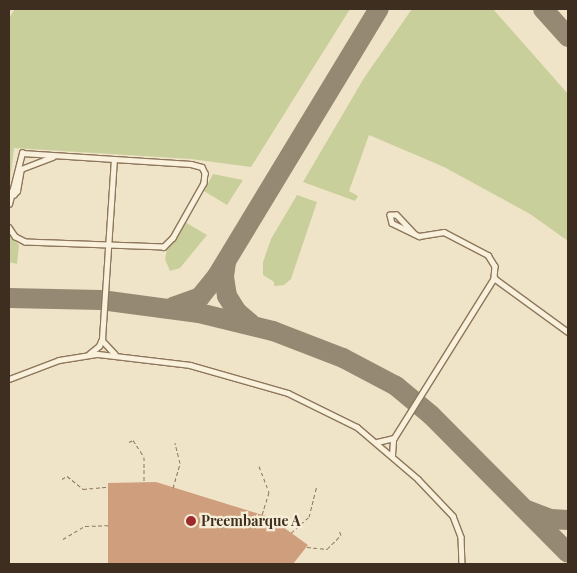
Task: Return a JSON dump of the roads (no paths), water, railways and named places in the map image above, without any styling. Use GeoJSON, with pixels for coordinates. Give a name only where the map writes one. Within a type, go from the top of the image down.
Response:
{"type":"FeatureCollection","features":[{"type":"Feature","properties":{"kind":"lane"},"geometry":{"type":"LineString","coordinates":[[9,204],[22,153],[198,165],[206,173],[204,183],[167,245],[25,242],[15,237],[9,228]]}},
{"type":"Feature","properties":{"kind":"lane"},"geometry":{"type":"LineString","coordinates":[[12,191],[14,194],[17,191],[21,169],[53,156]]}},
{"type":"Feature","properties":{"kind":"lane"},"geometry":{"type":"LineString","coordinates":[[87,355],[99,346],[102,339],[106,243],[114,160]]}},
{"type":"Feature","properties":{"kind":"lane"},"geometry":{"type":"LineString","coordinates":[[392,455],[394,438],[494,278],[496,266],[491,258],[456,238],[439,231],[425,237],[414,234],[392,223],[390,215],[396,215],[414,234]]}},
{"type":"Feature","properties":{"kind":"lane"},"geometry":{"type":"LineString","coordinates":[[494,278],[568,332]]}},
{"type":"Feature","properties":{"kind":"lane"},"geometry":{"type":"LineString","coordinates":[[102,339],[107,349],[119,355]]}},
{"type":"Feature","properties":{"kind":"lane"},"geometry":{"type":"LineString","coordinates":[[9,379],[58,360],[87,355],[119,355],[190,365],[252,381],[319,407],[374,441],[392,455],[453,516],[461,537],[461,564]]}},
{"type":"Feature","properties":{"kind":"lane"},"geometry":{"type":"LineString","coordinates":[[374,441],[385,442],[394,438]]}},
{"type":"Feature","properties":{"kind":"place","name":"Preembarque A"},"geometry":{"type":"Point","coordinates":[191,521]}}]}
